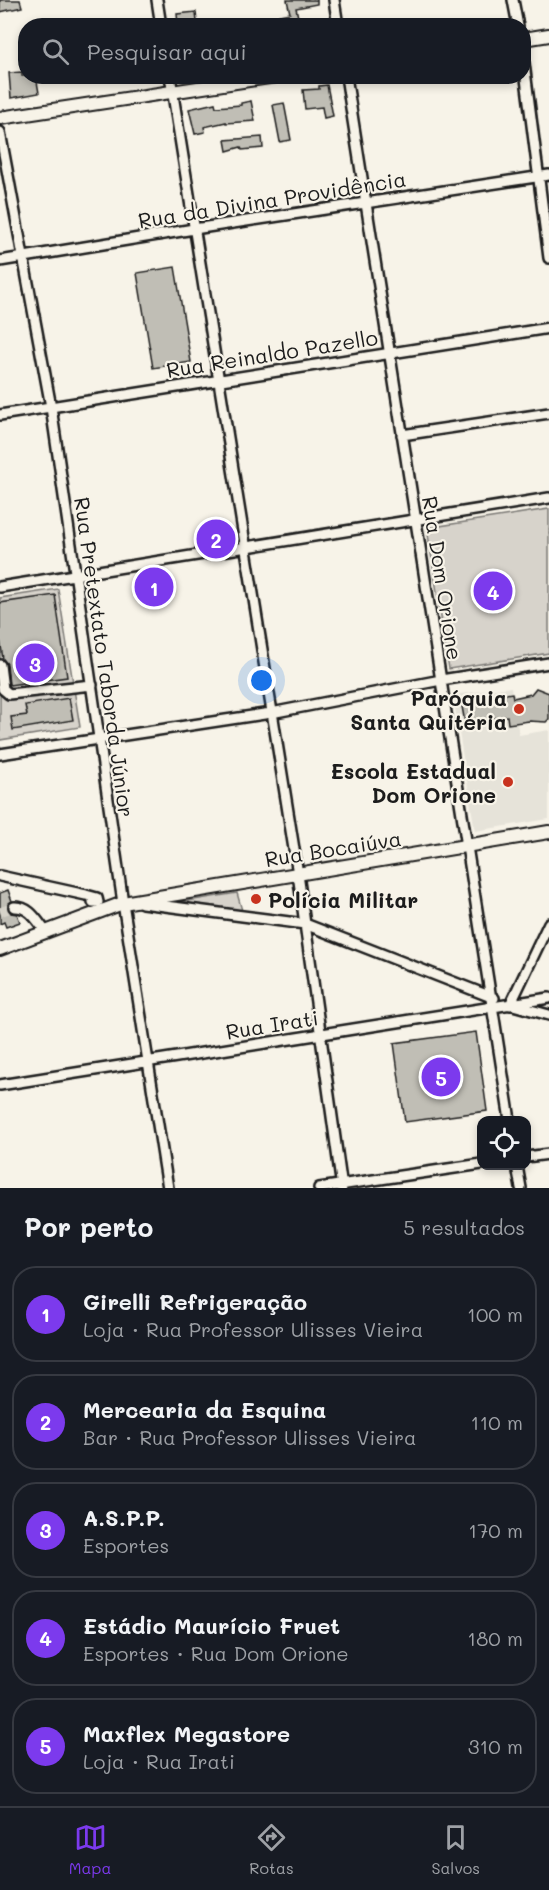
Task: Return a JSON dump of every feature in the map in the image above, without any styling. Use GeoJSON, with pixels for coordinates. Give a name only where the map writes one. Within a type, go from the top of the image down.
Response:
{"type":"FeatureCollection","features":[{"type":"Feature","properties":{"kind":"main road"},"geometry":{"type":"LineString","coordinates":[[531,38],[549,35]]}},
{"type":"Feature","properties":{"kind":"main road"},"geometry":{"type":"LineString","coordinates":[[0,118],[221,84]]}},
{"type":"Feature","properties":{"kind":"main road","name":"Rua Bocaiúva"},"geometry":{"type":"LineString","coordinates":[[0,949],[127,902],[549,832]]}},
{"type":"Feature","properties":{"kind":"street"},"geometry":{"type":"LineString","coordinates":[[157,0],[160,18]]}},
{"type":"Feature","properties":{"kind":"street"},"geometry":{"type":"LineString","coordinates":[[334,0],[337,18]]}},
{"type":"Feature","properties":{"kind":"street"},"geometry":{"type":"LineString","coordinates":[[513,0],[516,18]]}},
{"type":"Feature","properties":{"kind":"street"},"geometry":{"type":"LineString","coordinates":[[171,84],[298,874],[342,1186]]}},
{"type":"Feature","properties":{"kind":"street","name":"Rua Dom Orione"},"geometry":{"type":"LineString","coordinates":[[347,84],[509,1116]]}},
{"type":"Feature","properties":{"kind":"street"},"geometry":{"type":"LineString","coordinates":[[527,84],[549,258]]}},
{"type":"Feature","properties":{"kind":"street","name":"Rua Pretextato Taborda Júnior"},"geometry":{"type":"LineString","coordinates":[[0,132],[51,407],[99,739],[127,902],[148,1062],[168,1188]]}},
{"type":"Feature","properties":{"kind":"street","name":"Rua da Divina Providência"},"geometry":{"type":"LineString","coordinates":[[0,261],[549,174]]}},
{"type":"Feature","properties":{"kind":"street","name":"Rua Reinaldo Pazello"},"geometry":{"type":"LineString","coordinates":[[0,415],[549,328]]}},
{"type":"Feature","properties":{"kind":"street"},"geometry":{"type":"LineString","coordinates":[[402,435],[549,413]]}},
{"type":"Feature","properties":{"kind":"street"},"geometry":{"type":"LineString","coordinates":[[0,587],[549,498]]}},
{"type":"Feature","properties":{"kind":"street"},"geometry":{"type":"LineString","coordinates":[[0,754],[271,713],[441,680],[549,663]]}},
{"type":"Feature","properties":{"kind":"street"},"geometry":{"type":"LineString","coordinates":[[0,665],[3,689],[9,694],[92,684]]}},
{"type":"Feature","properties":{"kind":"street"},"geometry":{"type":"LineString","coordinates":[[0,876],[93,898]]}},
{"type":"Feature","properties":{"kind":"street"},"geometry":{"type":"LineString","coordinates":[[127,902],[305,924],[510,1005],[549,1016]]}},
{"type":"Feature","properties":{"kind":"street"},"geometry":{"type":"LineString","coordinates":[[14,907],[28,910],[46,932]]}},
{"type":"Feature","properties":{"kind":"street"},"geometry":{"type":"LineString","coordinates":[[510,1005],[549,923]]}},
{"type":"Feature","properties":{"kind":"street","name":"Rua Irati"},"geometry":{"type":"LineString","coordinates":[[0,1085],[549,998]]}},
{"type":"Feature","properties":{"kind":"street"},"geometry":{"type":"LineString","coordinates":[[531,1156],[549,1154]]}},
{"type":"Feature","properties":{"kind":"street"},"geometry":{"type":"LineString","coordinates":[[320,1188],[477,1165]]}},
{"type":"Feature","properties":{"kind":"street"},"geometry":{"type":"LineString","coordinates":[[518,1170],[521,1188]]}},
{"type":"Feature","properties":{"kind":"shaded area"},"geometry":{"type":"Polygon","coordinates":[[[549,509],[549,653],[449,669],[427,528],[549,509]]]}},
{"type":"Feature","properties":{"kind":"shaded area"},"geometry":{"type":"Polygon","coordinates":[[[58,589],[80,727],[0,740],[0,598],[58,589]]]}},
{"type":"Feature","properties":{"kind":"shaded area","name":"Escola Estadual Dom Orione"},"geometry":{"type":"Polygon","coordinates":[[[511,687],[519,735],[549,730],[549,819],[475,831],[453,695],[511,687]]]}},
{"type":"Feature","properties":{"kind":"shaded area"},"geometry":{"type":"Polygon","coordinates":[[[237,893],[243,914],[175,903],[237,893]]]}},
{"type":"Feature","properties":{"kind":"building"},"geometry":{"type":"Polygon","coordinates":[[[0,0],[20,0],[22,7],[0,12],[0,0]]]}},
{"type":"Feature","properties":{"kind":"building"},"geometry":{"type":"Polygon","coordinates":[[[287,0],[317,0],[317,4],[296,8],[298,18],[280,18],[279,15],[290,13],[287,0]]]}},
{"type":"Feature","properties":{"kind":"building"},"geometry":{"type":"Polygon","coordinates":[[[196,12],[197,18],[177,18],[177,14],[196,12]]]}},
{"type":"Feature","properties":{"kind":"building"},"geometry":{"type":"Polygon","coordinates":[[[18,72],[18,84],[37,84],[39,93],[11,98],[9,73],[18,72]]]}},
{"type":"Feature","properties":{"kind":"building"},"geometry":{"type":"Polygon","coordinates":[[[327,85],[333,116],[324,118],[322,107],[305,109],[303,90],[319,89],[319,86],[327,85]]]}},
{"type":"Feature","properties":{"kind":"building"},"geometry":{"type":"Polygon","coordinates":[[[251,101],[255,121],[226,122],[204,127],[205,132],[195,134],[189,109],[215,103],[216,107],[241,105],[241,103],[251,101]]]}},
{"type":"Feature","properties":{"kind":"building"},"geometry":{"type":"Polygon","coordinates":[[[284,103],[291,140],[280,142],[273,105],[284,103]]]}},
{"type":"Feature","properties":{"kind":"building"},"geometry":{"type":"Polygon","coordinates":[[[262,137],[263,148],[242,150],[241,147],[227,151],[225,140],[262,137]]]}},
{"type":"Feature","properties":{"kind":"building"},"geometry":{"type":"Polygon","coordinates":[[[175,267],[191,362],[153,368],[137,273],[175,267]]]}},
{"type":"Feature","properties":{"kind":"building"},"geometry":{"type":"Polygon","coordinates":[[[55,595],[67,677],[9,685],[7,664],[3,659],[0,639],[0,603],[55,595]]]}},
{"type":"Feature","properties":{"kind":"building"},"geometry":{"type":"Polygon","coordinates":[[[536,688],[549,693],[549,719],[546,722],[529,721],[508,724],[507,716],[465,723],[461,701],[512,693],[513,698],[531,694],[536,688]]]}},
{"type":"Feature","properties":{"kind":"building"},"geometry":{"type":"Polygon","coordinates":[[[69,698],[73,720],[13,730],[11,717],[27,715],[25,705],[69,698]]]}},
{"type":"Feature","properties":{"kind":"building"},"geometry":{"type":"Polygon","coordinates":[[[8,890],[12,901],[8,904],[8,909],[11,913],[17,914],[20,922],[6,927],[4,922],[0,924],[0,893],[8,890]]]}},
{"type":"Feature","properties":{"kind":"building"},"geometry":{"type":"Polygon","coordinates":[[[476,1032],[487,1111],[405,1122],[394,1043],[476,1032]]]}},
{"type":"Feature","properties":{"kind":"tunnel"},"geometry":{"type":"LineString","coordinates":[[0,912],[14,907]]}},
{"type":"Feature","properties":{"kind":"place","name":"Mercearia da Esquina"},"geometry":{"type":"Point","coordinates":[216,539]}},
{"type":"Feature","properties":{"kind":"place","name":"Girelli Refrigeração"},"geometry":{"type":"Point","coordinates":[154,587]}},
{"type":"Feature","properties":{"kind":"place","name":"Estádio Maurício Fruet"},"geometry":{"type":"Point","coordinates":[493,591]}},
{"type":"Feature","properties":{"kind":"place","name":"A.S.P.P."},"geometry":{"type":"Point","coordinates":[35,663]}},
{"type":"Feature","properties":{"kind":"place","name":"Paróquia Santa Quitéria"},"geometry":{"type":"Point","coordinates":[519,709]}},
{"type":"Feature","properties":{"kind":"place","name":"Escola Estadual Dom Orione"},"geometry":{"type":"Point","coordinates":[508,782]}},
{"type":"Feature","properties":{"kind":"place","name":"Polícia Militar"},"geometry":{"type":"Point","coordinates":[256,899]}},
{"type":"Feature","properties":{"kind":"place","name":"Maxflex Megastore"},"geometry":{"type":"Point","coordinates":[441,1077]}}]}
